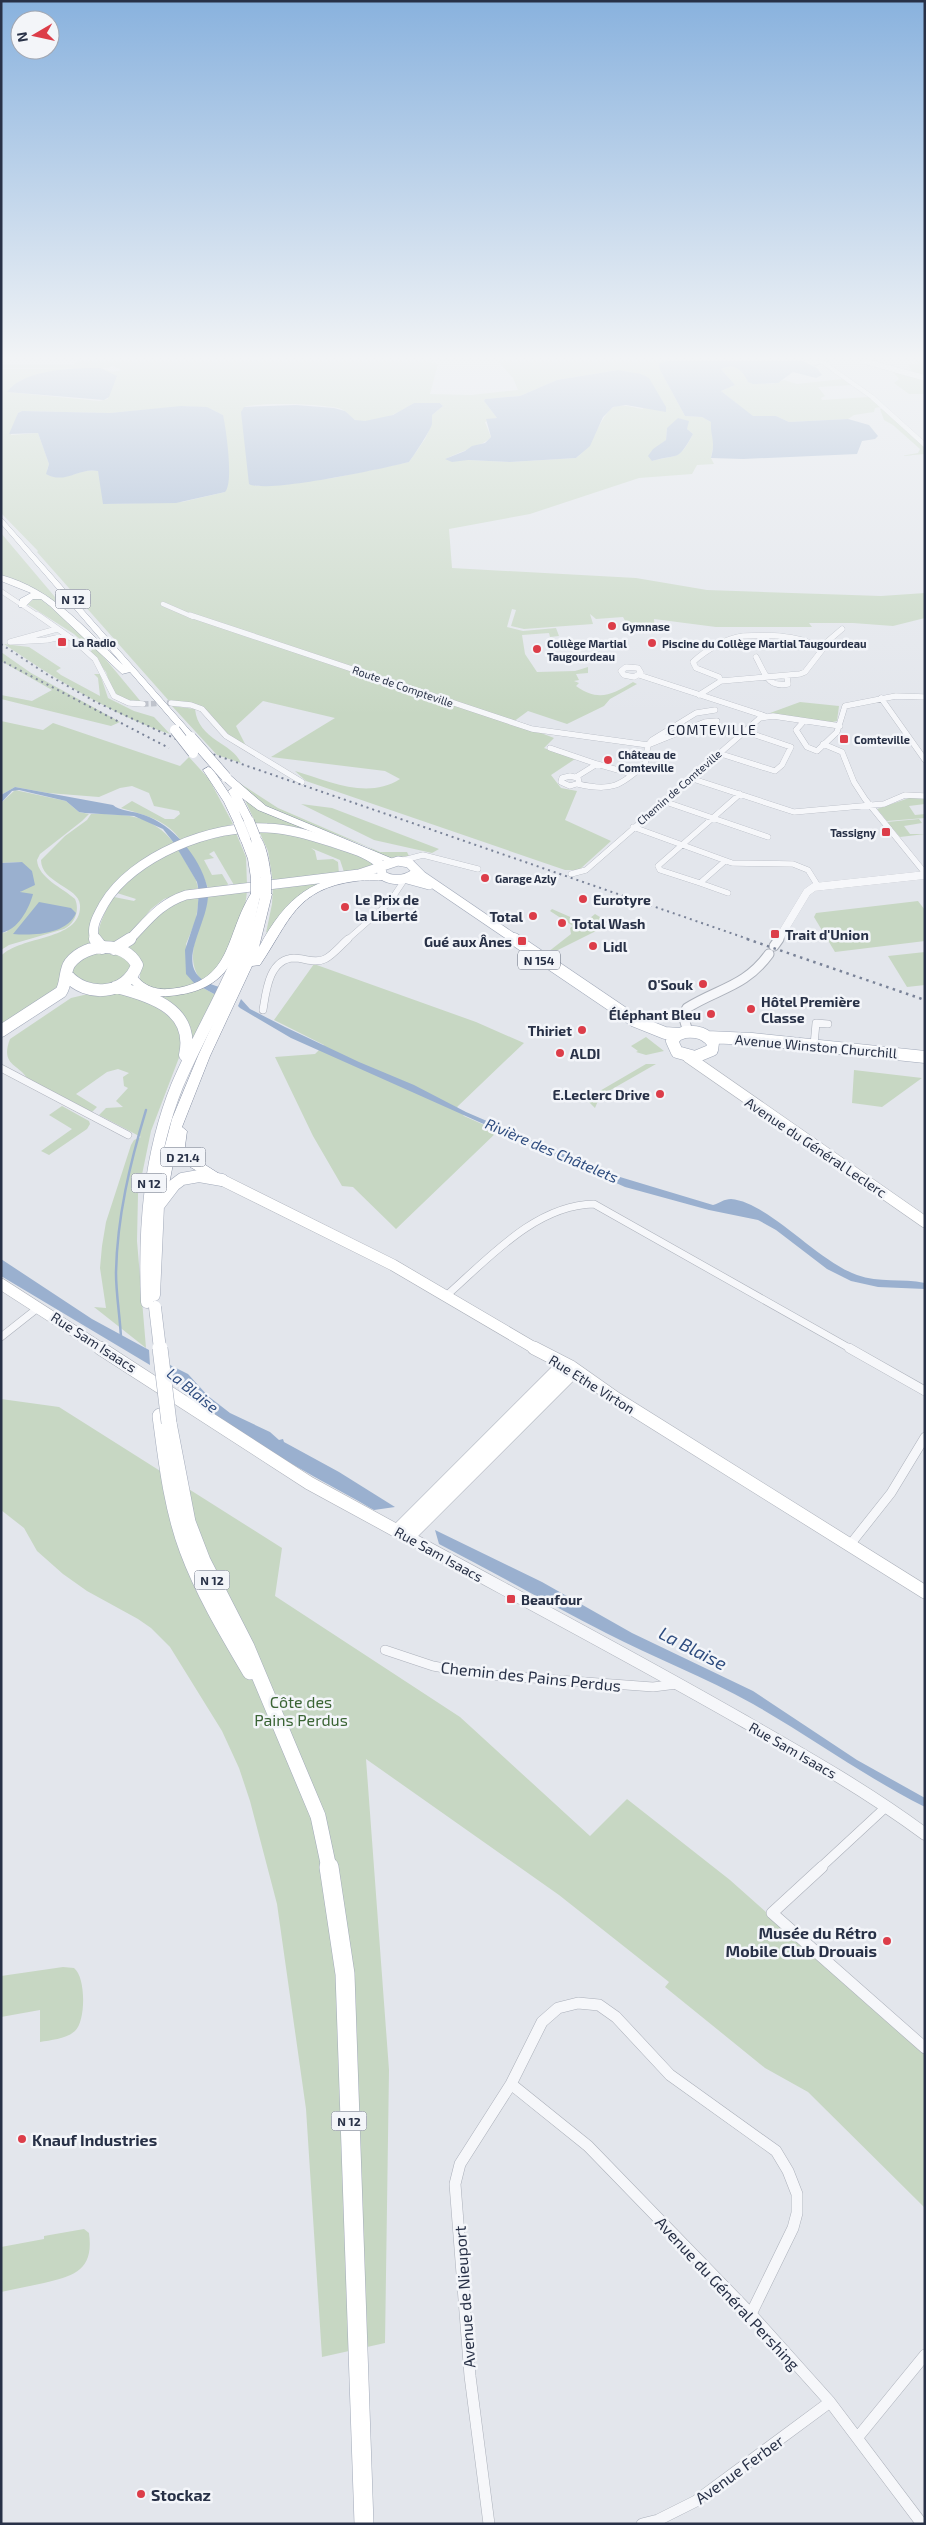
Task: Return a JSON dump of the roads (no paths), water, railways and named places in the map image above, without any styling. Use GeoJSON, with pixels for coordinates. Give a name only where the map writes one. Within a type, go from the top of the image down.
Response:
{"type":"FeatureCollection","features":[{"type":"Feature","properties":{"kind":"highway","name":"N 12"},"geometry":{"type":"LineString","coordinates":[[1,519],[226,777],[250,837],[253,858],[261,878],[264,912],[256,942],[189,1089],[172,1116],[168,1155],[158,1206]]}},
{"type":"Feature","properties":{"kind":"highway","name":"N 12"},"geometry":{"type":"LineString","coordinates":[[1,527],[208,770],[244,822]]}},
{"type":"Feature","properties":{"kind":"highway"},"geometry":{"type":"LineString","coordinates":[[1,578],[28,586],[44,597],[83,629],[127,674]]}},
{"type":"Feature","properties":{"kind":"highway"},"geometry":{"type":"LineString","coordinates":[[22,605],[23,601],[28,597],[44,597]]}},
{"type":"Feature","properties":{"kind":"highway"},"geometry":{"type":"LineString","coordinates":[[226,777],[262,808],[397,861]]}},
{"type":"Feature","properties":{"kind":"highway"},"geometry":{"type":"LineString","coordinates":[[235,991],[243,987],[277,926],[294,904],[312,892],[338,881],[384,872]]}},
{"type":"Feature","properties":{"kind":"highway"},"geometry":{"type":"LineString","coordinates":[[132,977],[138,986],[150,991],[170,993],[189,990],[210,981],[228,960],[261,894]]}},
{"type":"Feature","properties":{"kind":"highway","name":"D 21.4"},"geometry":{"type":"LineString","coordinates":[[172,1116],[184,1122],[179,1140],[182,1156],[222,1180]]}},
{"type":"Feature","properties":{"kind":"main road"},"geometry":{"type":"LineString","coordinates":[[102,948],[95,943],[93,935],[97,917],[108,898],[138,867],[163,850],[183,842],[247,829],[284,829],[361,852],[384,872]]}},
{"type":"Feature","properties":{"kind":"main road"},"geometry":{"type":"LineString","coordinates":[[114,948],[127,942],[150,916],[163,905],[183,896],[211,890],[316,880],[366,872],[384,872],[406,879],[413,875],[415,868],[397,861],[384,872]]}},
{"type":"Feature","properties":{"kind":"main road","name":"N 154"},"geometry":{"type":"LineString","coordinates":[[415,868],[635,1021],[665,1033],[679,1036]]}},
{"type":"Feature","properties":{"kind":"main road","name":"N 154"},"geometry":{"type":"LineString","coordinates":[[406,879],[432,887],[627,1021],[679,1036]]}},
{"type":"Feature","properties":{"kind":"main road","name":"N 12"},"geometry":{"type":"LineString","coordinates":[[261,894],[244,948],[191,1054],[172,1116],[154,1159],[144,1223],[164,1419],[194,1538],[224,1605],[247,1647],[318,1816],[335,1898],[344,1964],[364,2524]]}},
{"type":"Feature","properties":{"kind":"main road"},"geometry":{"type":"LineString","coordinates":[[1,1030],[59,993],[66,986],[67,967],[74,958],[84,952],[102,948],[114,948],[128,953],[135,959],[137,967],[132,977],[116,987]]}},
{"type":"Feature","properties":{"kind":"main road"},"geometry":{"type":"LineString","coordinates":[[67,975],[75,985],[91,989]]}},
{"type":"Feature","properties":{"kind":"main road"},"geometry":{"type":"LineString","coordinates":[[1,1038],[64,997],[91,989],[116,987],[138,993],[169,1009],[186,1026],[188,1045],[163,1111],[172,1116]]}},
{"type":"Feature","properties":{"kind":"main road"},"geometry":{"type":"LineString","coordinates":[[704,1056],[688,1057],[676,1052],[679,1036],[710,1042],[704,1056],[708,1073]]}},
{"type":"Feature","properties":{"kind":"main road","name":"Avenue Winston Churchill"},"geometry":{"type":"LineString","coordinates":[[710,1042],[814,1045],[925,1059]]}},
{"type":"Feature","properties":{"kind":"main road","name":"Avenue Winston Churchill"},"geometry":{"type":"LineString","coordinates":[[710,1042],[747,1042],[925,1059]]}},
{"type":"Feature","properties":{"kind":"main road","name":"Avenue du Général Leclerc"},"geometry":{"type":"LineString","coordinates":[[688,1057],[708,1073],[924,1220]]}},
{"type":"Feature","properties":{"kind":"main road","name":"D 21.4"},"geometry":{"type":"LineString","coordinates":[[158,1206],[174,1185],[182,1179],[199,1176],[222,1180],[393,1265],[446,1296]]}},
{"type":"Feature","properties":{"kind":"main road","name":"N 12"},"geometry":{"type":"LineString","coordinates":[[151,1305],[158,1206]]}},
{"type":"Feature","properties":{"kind":"main road","name":"Rue Sam Isaacs"},"geometry":{"type":"LineString","coordinates":[[1,1284],[134,1368],[196,1412],[309,1483],[403,1534]]}},
{"type":"Feature","properties":{"kind":"main road","name":"Rue Ethe Virton"},"geometry":{"type":"LineString","coordinates":[[446,1296],[532,1347],[565,1372],[615,1398],[848,1546],[925,1592]]}},
{"type":"Feature","properties":{"kind":"main road"},"geometry":{"type":"LineString","coordinates":[[403,1534],[565,1372]]}},
{"type":"Feature","properties":{"kind":"street"},"geometry":{"type":"LineString","coordinates":[[1,592],[57,630],[96,660],[106,676],[113,696],[126,702],[143,704]]}},
{"type":"Feature","properties":{"kind":"street","name":"Route de Compteville"},"geometry":{"type":"LineString","coordinates":[[163,604],[194,617],[532,729],[643,742],[648,745]]}},
{"type":"Feature","properties":{"kind":"street"},"geometry":{"type":"LineString","coordinates":[[819,646],[842,629]]}},
{"type":"Feature","properties":{"kind":"street"},"geometry":{"type":"LineString","coordinates":[[10,642],[57,630]]}},
{"type":"Feature","properties":{"kind":"street"},"geometry":{"type":"LineString","coordinates":[[40,635],[47,640]]}},
{"type":"Feature","properties":{"kind":"street"},"geometry":{"type":"LineString","coordinates":[[1,642],[47,640],[65,636]]}},
{"type":"Feature","properties":{"kind":"street"},"geometry":{"type":"LineString","coordinates":[[699,694],[721,681],[787,677],[805,672],[822,650],[819,646],[792,638],[737,637],[693,662],[696,668],[719,677],[721,681]]}},
{"type":"Feature","properties":{"kind":"street"},"geometry":{"type":"LineString","coordinates":[[756,657],[772,684],[784,686],[788,684],[787,677]]}},
{"type":"Feature","properties":{"kind":"street"},"geometry":{"type":"LineString","coordinates":[[639,675],[765,716],[840,726]]}},
{"type":"Feature","properties":{"kind":"street"},"geometry":{"type":"LineString","coordinates":[[804,721],[796,730],[807,747],[817,751],[838,732],[845,706],[899,695],[925,698]]}},
{"type":"Feature","properties":{"kind":"street"},"geometry":{"type":"LineString","coordinates":[[881,698],[925,760]]}},
{"type":"Feature","properties":{"kind":"street"},"geometry":{"type":"LineString","coordinates":[[172,704],[191,705],[202,709],[226,736],[279,770],[302,782]]}},
{"type":"Feature","properties":{"kind":"street"},"geometry":{"type":"LineString","coordinates":[[597,764],[576,777],[566,776],[561,782],[568,786],[578,784],[610,790],[646,762],[648,745],[656,737],[678,726],[696,713],[715,710]]}},
{"type":"Feature","properties":{"kind":"street","name":"Chemin de Comteville"},"geometry":{"type":"LineString","coordinates":[[571,874],[586,870],[632,827],[718,753],[757,720],[765,716]]}},
{"type":"Feature","properties":{"kind":"street"},"geometry":{"type":"LineString","coordinates":[[648,745],[706,722],[717,721]]}},
{"type":"Feature","properties":{"kind":"street"},"geometry":{"type":"LineString","coordinates":[[718,753],[775,771],[782,765],[791,747],[744,731]]}},
{"type":"Feature","properties":{"kind":"street"},"geometry":{"type":"LineString","coordinates":[[823,744],[842,752],[854,782],[870,806],[925,874]]}},
{"type":"Feature","properties":{"kind":"street"},"geometry":{"type":"LineString","coordinates":[[550,748],[632,774]]}},
{"type":"Feature","properties":{"kind":"street"},"geometry":{"type":"LineString","coordinates":[[576,777],[579,780],[578,784]]}},
{"type":"Feature","properties":{"kind":"street"},"geometry":{"type":"LineString","coordinates":[[690,778],[794,812],[870,806],[888,803],[905,795],[925,796]]}},
{"type":"Feature","properties":{"kind":"street"},"geometry":{"type":"LineString","coordinates":[[728,893],[658,868],[658,866],[740,794]]}},
{"type":"Feature","properties":{"kind":"street"},"geometry":{"type":"LineString","coordinates":[[663,801],[768,838]]}},
{"type":"Feature","properties":{"kind":"street"},"geometry":{"type":"LineString","coordinates":[[632,827],[725,861],[740,864],[793,864],[808,870],[818,886]]}},
{"type":"Feature","properties":{"kind":"street"},"geometry":{"type":"LineString","coordinates":[[415,868],[413,859],[416,855]]}},
{"type":"Feature","properties":{"kind":"street"},"geometry":{"type":"LineString","coordinates":[[397,861],[416,855],[426,855],[452,864],[478,868]]}},
{"type":"Feature","properties":{"kind":"street"},"geometry":{"type":"LineString","coordinates":[[700,883],[725,861]]}},
{"type":"Feature","properties":{"kind":"street"},"geometry":{"type":"LineString","coordinates":[[384,872],[395,885],[396,894]]}},
{"type":"Feature","properties":{"kind":"street"},"geometry":{"type":"LineString","coordinates":[[679,1036],[683,1012],[687,1008],[749,978],[760,968],[807,892],[818,886],[925,874]]}},
{"type":"Feature","properties":{"kind":"street"},"geometry":{"type":"LineString","coordinates":[[263,1010],[268,981],[272,972],[284,961],[294,958],[309,962],[324,960],[385,908],[406,879]]}},
{"type":"Feature","properties":{"kind":"street"},"geometry":{"type":"LineString","coordinates":[[814,1045],[816,1023],[828,1024]]}},
{"type":"Feature","properties":{"kind":"street"},"geometry":{"type":"LineString","coordinates":[[1,1068],[128,1135]]}},
{"type":"Feature","properties":{"kind":"street"},"geometry":{"type":"LineString","coordinates":[[446,1296],[535,1221],[571,1204],[584,1202],[603,1209],[925,1391]]}},
{"type":"Feature","properties":{"kind":"street"},"geometry":{"type":"LineString","coordinates":[[1,1337],[39,1307]]}},
{"type":"Feature","properties":{"kind":"street"},"geometry":{"type":"LineString","coordinates":[[848,1546],[891,1493],[925,1437]]}},
{"type":"Feature","properties":{"kind":"street","name":"Rue Sam Isaacs"},"geometry":{"type":"LineString","coordinates":[[403,1534],[679,1684],[887,1806],[925,1834]]}},
{"type":"Feature","properties":{"kind":"street","name":"Chemin des Pains Perdus"},"geometry":{"type":"LineString","coordinates":[[385,1650],[433,1666],[478,1674],[653,1687],[679,1684]]}},
{"type":"Feature","properties":{"kind":"street"},"geometry":{"type":"LineString","coordinates":[[887,1806],[772,1913],[925,2048]]}},
{"type":"Feature","properties":{"kind":"street","name":"Avenue de Nieuport"},"geometry":{"type":"LineString","coordinates":[[489,2524],[470,2376],[455,2184],[460,2164],[511,2084],[542,2022],[558,2008],[578,2003],[599,2005],[616,2017],[670,2076],[776,2151],[788,2171],[797,2194],[797,2213],[793,2228],[751,2314]]}},
{"type":"Feature","properties":{"kind":"street","name":"Avenue du Général Pershing"},"geometry":{"type":"LineString","coordinates":[[511,2084],[588,2146],[751,2314],[830,2402],[922,2524]]}},
{"type":"Feature","properties":{"kind":"street"},"geometry":{"type":"LineString","coordinates":[[858,2437],[925,2355]]}},
{"type":"Feature","properties":{"kind":"street","name":"Avenue Ferber"},"geometry":{"type":"LineString","coordinates":[[642,2524],[658,2520],[696,2501],[830,2402]]}},
{"type":"Feature","properties":{"kind":"water"},"geometry":{"type":"Polygon","coordinates":[[[99,479],[229,479],[225,492],[176,503],[103,504],[99,479]]]}},
{"type":"Feature","properties":{"kind":"water"},"geometry":{"type":"Polygon","coordinates":[[[248,479],[325,479],[278,486],[249,484],[248,479]]]}},
{"type":"Feature","properties":{"kind":"water"},"geometry":{"type":"Polygon","coordinates":[[[15,787],[113,805],[119,809],[140,814],[154,819],[165,826],[183,843],[198,864],[207,886],[208,900],[192,958],[194,970],[203,980],[220,987],[216,995],[194,983],[186,974],[185,950],[197,914],[199,892],[197,882],[174,843],[163,829],[134,816],[79,812],[66,801],[19,790],[12,791],[1,803],[1,795],[15,787]]]}},
{"type":"Feature","properties":{"kind":"water"},"geometry":{"type":"Polygon","coordinates":[[[22,862],[32,871],[35,885],[20,892],[33,894],[26,912],[18,923],[13,928],[1,933],[1,863],[22,862]]]}},
{"type":"Feature","properties":{"kind":"water"},"geometry":{"type":"Polygon","coordinates":[[[39,902],[71,908],[76,913],[66,925],[49,932],[30,935],[13,934],[39,902]]]}},
{"type":"Feature","properties":{"kind":"water","name":"Rivière des Châtelets"},"geometry":{"type":"Polygon","coordinates":[[[241,999],[250,1009],[285,1027],[359,1062],[414,1085],[466,1112],[610,1174],[713,1205],[729,1199],[745,1203],[761,1210],[776,1220],[841,1268],[865,1277],[925,1283],[925,1289],[878,1287],[851,1281],[827,1269],[776,1230],[758,1220],[709,1210],[625,1187],[291,1038],[240,1008],[238,1006],[241,999]]]}},
{"type":"Feature","properties":{"kind":"water"},"geometry":{"type":"Polygon","coordinates":[[[1,1259],[92,1319],[149,1350],[150,1365],[1,1276],[1,1259]]]}},
{"type":"Feature","properties":{"kind":"water","name":"La Blaise"},"geometry":{"type":"Polygon","coordinates":[[[166,1363],[188,1374],[208,1396],[230,1413],[270,1432],[279,1440],[283,1439],[284,1442],[339,1472],[395,1507],[374,1510],[292,1464],[227,1424],[199,1403],[178,1382],[166,1363]]]}},
{"type":"Feature","properties":{"kind":"water"},"geometry":{"type":"Polygon","coordinates":[[[435,1530],[542,1582],[632,1633],[753,1691],[857,1760],[925,1798],[925,1807],[881,1783],[753,1704],[606,1633],[439,1544],[435,1530]]]}},
{"type":"Feature","properties":{"kind":"waterway"},"geometry":{"type":"LineString","coordinates":[[121,1338],[116,1273],[119,1231],[130,1170],[146,1110]]}},
{"type":"Feature","properties":{"kind":"tunnel"},"geometry":{"type":"LineString","coordinates":[[143,704],[171,703]]}},
{"type":"Feature","properties":{"kind":"railway"},"geometry":{"type":"LineString","coordinates":[[1,644],[48,675],[96,702],[198,749],[751,940]]}},
{"type":"Feature","properties":{"kind":"railway"},"geometry":{"type":"LineString","coordinates":[[4,662],[169,748]]}},
{"type":"Feature","properties":{"kind":"railway"},"geometry":{"type":"LineString","coordinates":[[747,939],[925,1000]]}},
{"type":"Feature","properties":{"kind":"place","name":"Gymnase"},"geometry":{"type":"Point","coordinates":[612,626]}},
{"type":"Feature","properties":{"kind":"place","name":"La Radio"},"geometry":{"type":"Point","coordinates":[62,642]}},
{"type":"Feature","properties":{"kind":"place","name":"Piscine du Collège Martial Taugourdeau"},"geometry":{"type":"Point","coordinates":[652,643]}},
{"type":"Feature","properties":{"kind":"place","name":"Collège Martial Taugourdeau"},"geometry":{"type":"Point","coordinates":[537,649]}},
{"type":"Feature","properties":{"kind":"place","name":"Comteville"},"geometry":{"type":"Point","coordinates":[844,739]}},
{"type":"Feature","properties":{"kind":"place","name":"Château de Comteville"},"geometry":{"type":"Point","coordinates":[608,760]}},
{"type":"Feature","properties":{"kind":"place","name":"Tassigny"},"geometry":{"type":"Point","coordinates":[886,832]}},
{"type":"Feature","properties":{"kind":"place","name":"Garage Azly"},"geometry":{"type":"Point","coordinates":[485,878]}},
{"type":"Feature","properties":{"kind":"place","name":"Eurotyre"},"geometry":{"type":"Point","coordinates":[583,899]}},
{"type":"Feature","properties":{"kind":"place","name":"Le Prix de la Liberté"},"geometry":{"type":"Point","coordinates":[345,907]}},
{"type":"Feature","properties":{"kind":"place","name":"Total"},"geometry":{"type":"Point","coordinates":[533,916]}},
{"type":"Feature","properties":{"kind":"place","name":"Total Wash"},"geometry":{"type":"Point","coordinates":[562,923]}},
{"type":"Feature","properties":{"kind":"place","name":"Trait d'Union"},"geometry":{"type":"Point","coordinates":[775,934]}},
{"type":"Feature","properties":{"kind":"place","name":"Gué aux Ânes"},"geometry":{"type":"Point","coordinates":[522,941]}},
{"type":"Feature","properties":{"kind":"place","name":"Lidl"},"geometry":{"type":"Point","coordinates":[593,946]}},
{"type":"Feature","properties":{"kind":"place","name":"O'Souk"},"geometry":{"type":"Point","coordinates":[703,984]}},
{"type":"Feature","properties":{"kind":"place","name":"Hôtel Première Classe"},"geometry":{"type":"Point","coordinates":[751,1009]}},
{"type":"Feature","properties":{"kind":"place","name":"Éléphant Bleu"},"geometry":{"type":"Point","coordinates":[711,1014]}},
{"type":"Feature","properties":{"kind":"place","name":"Thiriet"},"geometry":{"type":"Point","coordinates":[582,1030]}},
{"type":"Feature","properties":{"kind":"place","name":"ALDI"},"geometry":{"type":"Point","coordinates":[560,1053]}},
{"type":"Feature","properties":{"kind":"place","name":"E.Leclerc Drive"},"geometry":{"type":"Point","coordinates":[660,1094]}},
{"type":"Feature","properties":{"kind":"place","name":"Beaufour"},"geometry":{"type":"Point","coordinates":[511,1599]}},
{"type":"Feature","properties":{"kind":"place","name":"Musée du Rétro Mobile Club Drouais"},"geometry":{"type":"Point","coordinates":[887,1941]}},
{"type":"Feature","properties":{"kind":"place","name":"Knauf Industries"},"geometry":{"type":"Point","coordinates":[22,2139]}},
{"type":"Feature","properties":{"kind":"place","name":"Stockaz"},"geometry":{"type":"Point","coordinates":[141,2494]}},
{"type":"Feature","properties":{"kind":"district","name":"COMTEVILLE"},"geometry":{"type":"Point","coordinates":[712,729]}},
{"type":"Feature","properties":{"kind":"park label","name":"Côte des Pains Perdus"},"geometry":{"type":"Point","coordinates":[301,1710]}}]}
